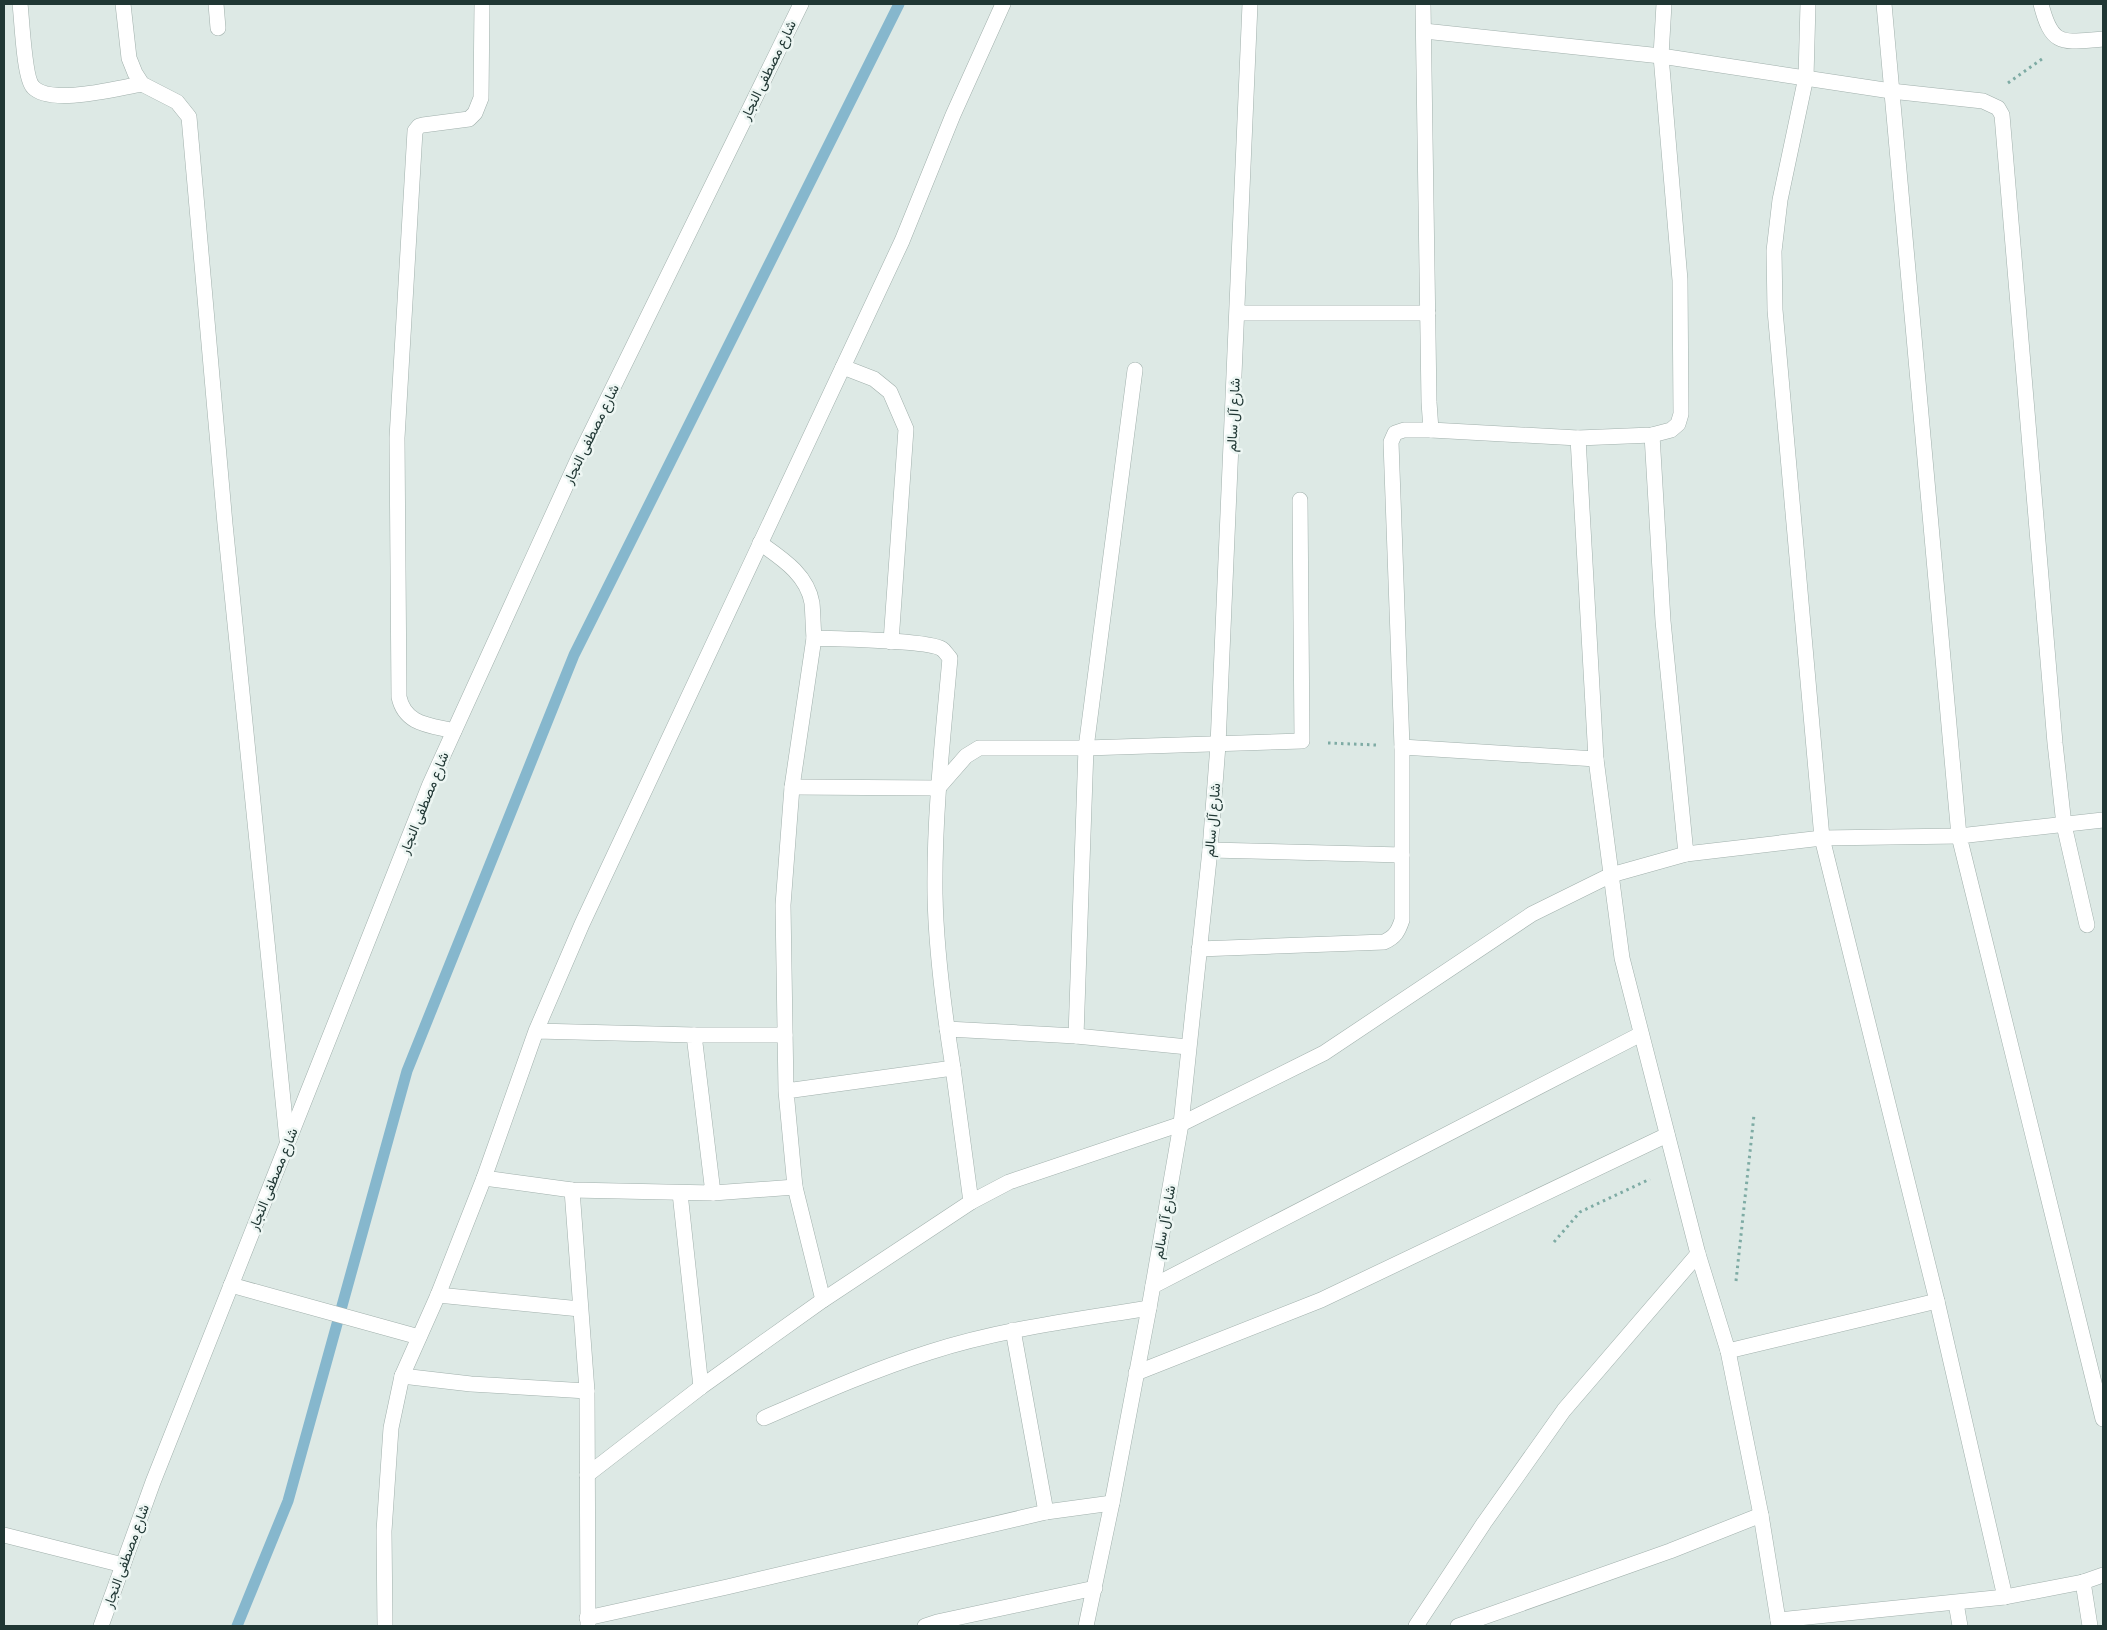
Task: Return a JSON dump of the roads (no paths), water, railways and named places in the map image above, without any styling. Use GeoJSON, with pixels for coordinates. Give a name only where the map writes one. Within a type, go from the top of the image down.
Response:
{"type":"FeatureCollection","features":[{"type":"Feature","properties":{"kind":"street"},"geometry":{"type":"LineString","coordinates":[[20,4],[27,74],[32,87],[45,94],[67,96],[142,84]]}},
{"type":"Feature","properties":{"kind":"street"},"geometry":{"type":"LineString","coordinates":[[123,4],[129,58],[142,84],[177,102],[189,117],[225,524],[288,1144]]}},
{"type":"Feature","properties":{"kind":"street"},"geometry":{"type":"LineString","coordinates":[[216,4],[218,28]]}},
{"type":"Feature","properties":{"kind":"street"},"geometry":{"type":"LineString","coordinates":[[454,731],[418,722],[407,716],[401,708],[399,697],[398,438],[415,131],[419,126],[469,118],[475,113],[480,98],[482,4]]}},
{"type":"Feature","properties":{"kind":"street","name":"شارع مصطفى النجار"},"geometry":{"type":"LineString","coordinates":[[101,1626],[153,1482],[427,793],[578,460],[801,4]]}},
{"type":"Feature","properties":{"kind":"street"},"geometry":{"type":"LineString","coordinates":[[385,1626],[384,1530],[391,1428],[402,1376],[438,1295],[484,1178],[536,1031],[582,924],[902,241],[953,115],[1003,4]]}},
{"type":"Feature","properties":{"kind":"street","name":"شارع آل سالم"},"geometry":{"type":"LineString","coordinates":[[1086,1626],[1112,1503],[1149,1308],[1181,1124],[1198,949],[1210,850],[1218,744],[1250,4]]}},
{"type":"Feature","properties":{"kind":"street"},"geometry":{"type":"LineString","coordinates":[[1423,4],[1429,402],[1432,430]]}},
{"type":"Feature","properties":{"kind":"street"},"geometry":{"type":"LineString","coordinates":[[1198,949],[1384,942],[1394,938],[1402,920],[1402,747],[1391,442],[1395,433],[1404,430],[1432,430],[1578,438],[1652,435],[1671,430],[1678,424],[1682,403],[1680,280],[1660,56],[1664,4]]}},
{"type":"Feature","properties":{"kind":"street"},"geometry":{"type":"LineString","coordinates":[[1808,4],[1806,77],[1780,200],[1774,251],[1775,310],[1822,838],[1936,1301],[2005,1597]]}},
{"type":"Feature","properties":{"kind":"street"},"geometry":{"type":"LineString","coordinates":[[1884,4],[1959,836],[2103,1418]]}},
{"type":"Feature","properties":{"kind":"street"},"geometry":{"type":"LineString","coordinates":[[2041,4],[2046,24],[2054,36],[2066,42],[2103,40]]}},
{"type":"Feature","properties":{"kind":"street"},"geometry":{"type":"LineString","coordinates":[[1424,31],[1660,56],[1891,91],[1983,101],[1998,108],[2002,115],[2053,723],[2064,825],[2087,925]]}},
{"type":"Feature","properties":{"kind":"street"},"geometry":{"type":"LineString","coordinates":[[1238,313],[1428,313]]}},
{"type":"Feature","properties":{"kind":"street"},"geometry":{"type":"LineString","coordinates":[[843,367],[874,378],[890,392],[906,429],[891,642]]}},
{"type":"Feature","properties":{"kind":"street"},"geometry":{"type":"LineString","coordinates":[[1076,1036],[1086,748],[1135,370]]}},
{"type":"Feature","properties":{"kind":"street"},"geometry":{"type":"LineString","coordinates":[[1652,435],[1663,621],[1686,854]]}},
{"type":"Feature","properties":{"kind":"street"},"geometry":{"type":"LineString","coordinates":[[1578,438],[1596,759],[1622,958],[1698,1254],[1728,1351],[1762,1515],[1779,1623],[1866,1610],[2005,1597],[2082,1582],[2103,1575]]}},
{"type":"Feature","properties":{"kind":"street"},"geometry":{"type":"LineString","coordinates":[[792,787],[938,788],[966,756],[979,748],[1086,748],[1302,742],[1300,500]]}},
{"type":"Feature","properties":{"kind":"street"},"geometry":{"type":"LineString","coordinates":[[760,542],[789,563],[803,580],[812,601],[814,638],[792,787],[783,905],[785,1035],[786,1091],[795,1186],[823,1300]]}},
{"type":"Feature","properties":{"kind":"street"},"geometry":{"type":"LineString","coordinates":[[814,638],[930,646],[942,649],[950,658],[938,788],[935,894],[947,1029],[971,1202]]}},
{"type":"Feature","properties":{"kind":"street"},"geometry":{"type":"LineString","coordinates":[[1402,747],[1596,759]]}},
{"type":"Feature","properties":{"kind":"street"},"geometry":{"type":"LineString","coordinates":[[587,1475],[701,1387],[823,1300],[971,1202],[1009,1182],[1181,1124],[1324,1053],[1532,914],[1611,875],[1686,854],[1822,838],[1959,836],[2103,820]]}},
{"type":"Feature","properties":{"kind":"street"},"geometry":{"type":"LineString","coordinates":[[1210,850],[1402,856]]}},
{"type":"Feature","properties":{"kind":"street"},"geometry":{"type":"LineString","coordinates":[[947,1029],[1076,1036],[1188,1047]]}},
{"type":"Feature","properties":{"kind":"street"},"geometry":{"type":"LineString","coordinates":[[536,1031],[785,1035]]}},
{"type":"Feature","properties":{"kind":"street"},"geometry":{"type":"LineString","coordinates":[[1152,1286],[1641,1034]]}},
{"type":"Feature","properties":{"kind":"street"},"geometry":{"type":"LineString","coordinates":[[694,1035],[713,1193]]}},
{"type":"Feature","properties":{"kind":"street"},"geometry":{"type":"LineString","coordinates":[[786,1091],[953,1068]]}},
{"type":"Feature","properties":{"kind":"street"},"geometry":{"type":"LineString","coordinates":[[1136,1373],[1321,1300],[1667,1135]]}},
{"type":"Feature","properties":{"kind":"street"},"geometry":{"type":"LineString","coordinates":[[484,1178],[572,1190],[680,1193],[713,1193],[795,1186]]}},
{"type":"Feature","properties":{"kind":"street"},"geometry":{"type":"LineString","coordinates":[[572,1190],[587,1391],[587,1622],[1046,1512],[1112,1503]]}},
{"type":"Feature","properties":{"kind":"street"},"geometry":{"type":"LineString","coordinates":[[680,1193],[701,1387]]}},
{"type":"Feature","properties":{"kind":"street"},"geometry":{"type":"LineString","coordinates":[[1416,1626],[1484,1523],[1564,1410],[1698,1254]]}},
{"type":"Feature","properties":{"kind":"street"},"geometry":{"type":"LineString","coordinates":[[231,1285],[377,1327],[419,1337]]}},
{"type":"Feature","properties":{"kind":"street"},"geometry":{"type":"LineString","coordinates":[[438,1295],[580,1309]]}},
{"type":"Feature","properties":{"kind":"street"},"geometry":{"type":"LineString","coordinates":[[1728,1351],[1936,1301]]}},
{"type":"Feature","properties":{"kind":"street"},"geometry":{"type":"LineString","coordinates":[[764,1418],[841,1384],[931,1351],[1013,1330],[1149,1308]]}},
{"type":"Feature","properties":{"kind":"street"},"geometry":{"type":"LineString","coordinates":[[1013,1330],[1046,1512]]}},
{"type":"Feature","properties":{"kind":"street"},"geometry":{"type":"LineString","coordinates":[[402,1376],[471,1384],[587,1391]]}},
{"type":"Feature","properties":{"kind":"street"},"geometry":{"type":"LineString","coordinates":[[1458,1626],[1762,1515]]}},
{"type":"Feature","properties":{"kind":"street"},"geometry":{"type":"LineString","coordinates":[[4,1535],[123,1565]]}},
{"type":"Feature","properties":{"kind":"street"},"geometry":{"type":"LineString","coordinates":[[2082,1582],[2090,1626]]}},
{"type":"Feature","properties":{"kind":"street"},"geometry":{"type":"LineString","coordinates":[[925,1626],[1095,1588]]}},
{"type":"Feature","properties":{"kind":"street"},"geometry":{"type":"LineString","coordinates":[[1956,1603],[1960,1626]]}},
{"type":"Feature","properties":{"kind":"waterway"},"geometry":{"type":"LineString","coordinates":[[237,1626],[288,1501],[407,1071],[574,655],[899,4]]}}]}
